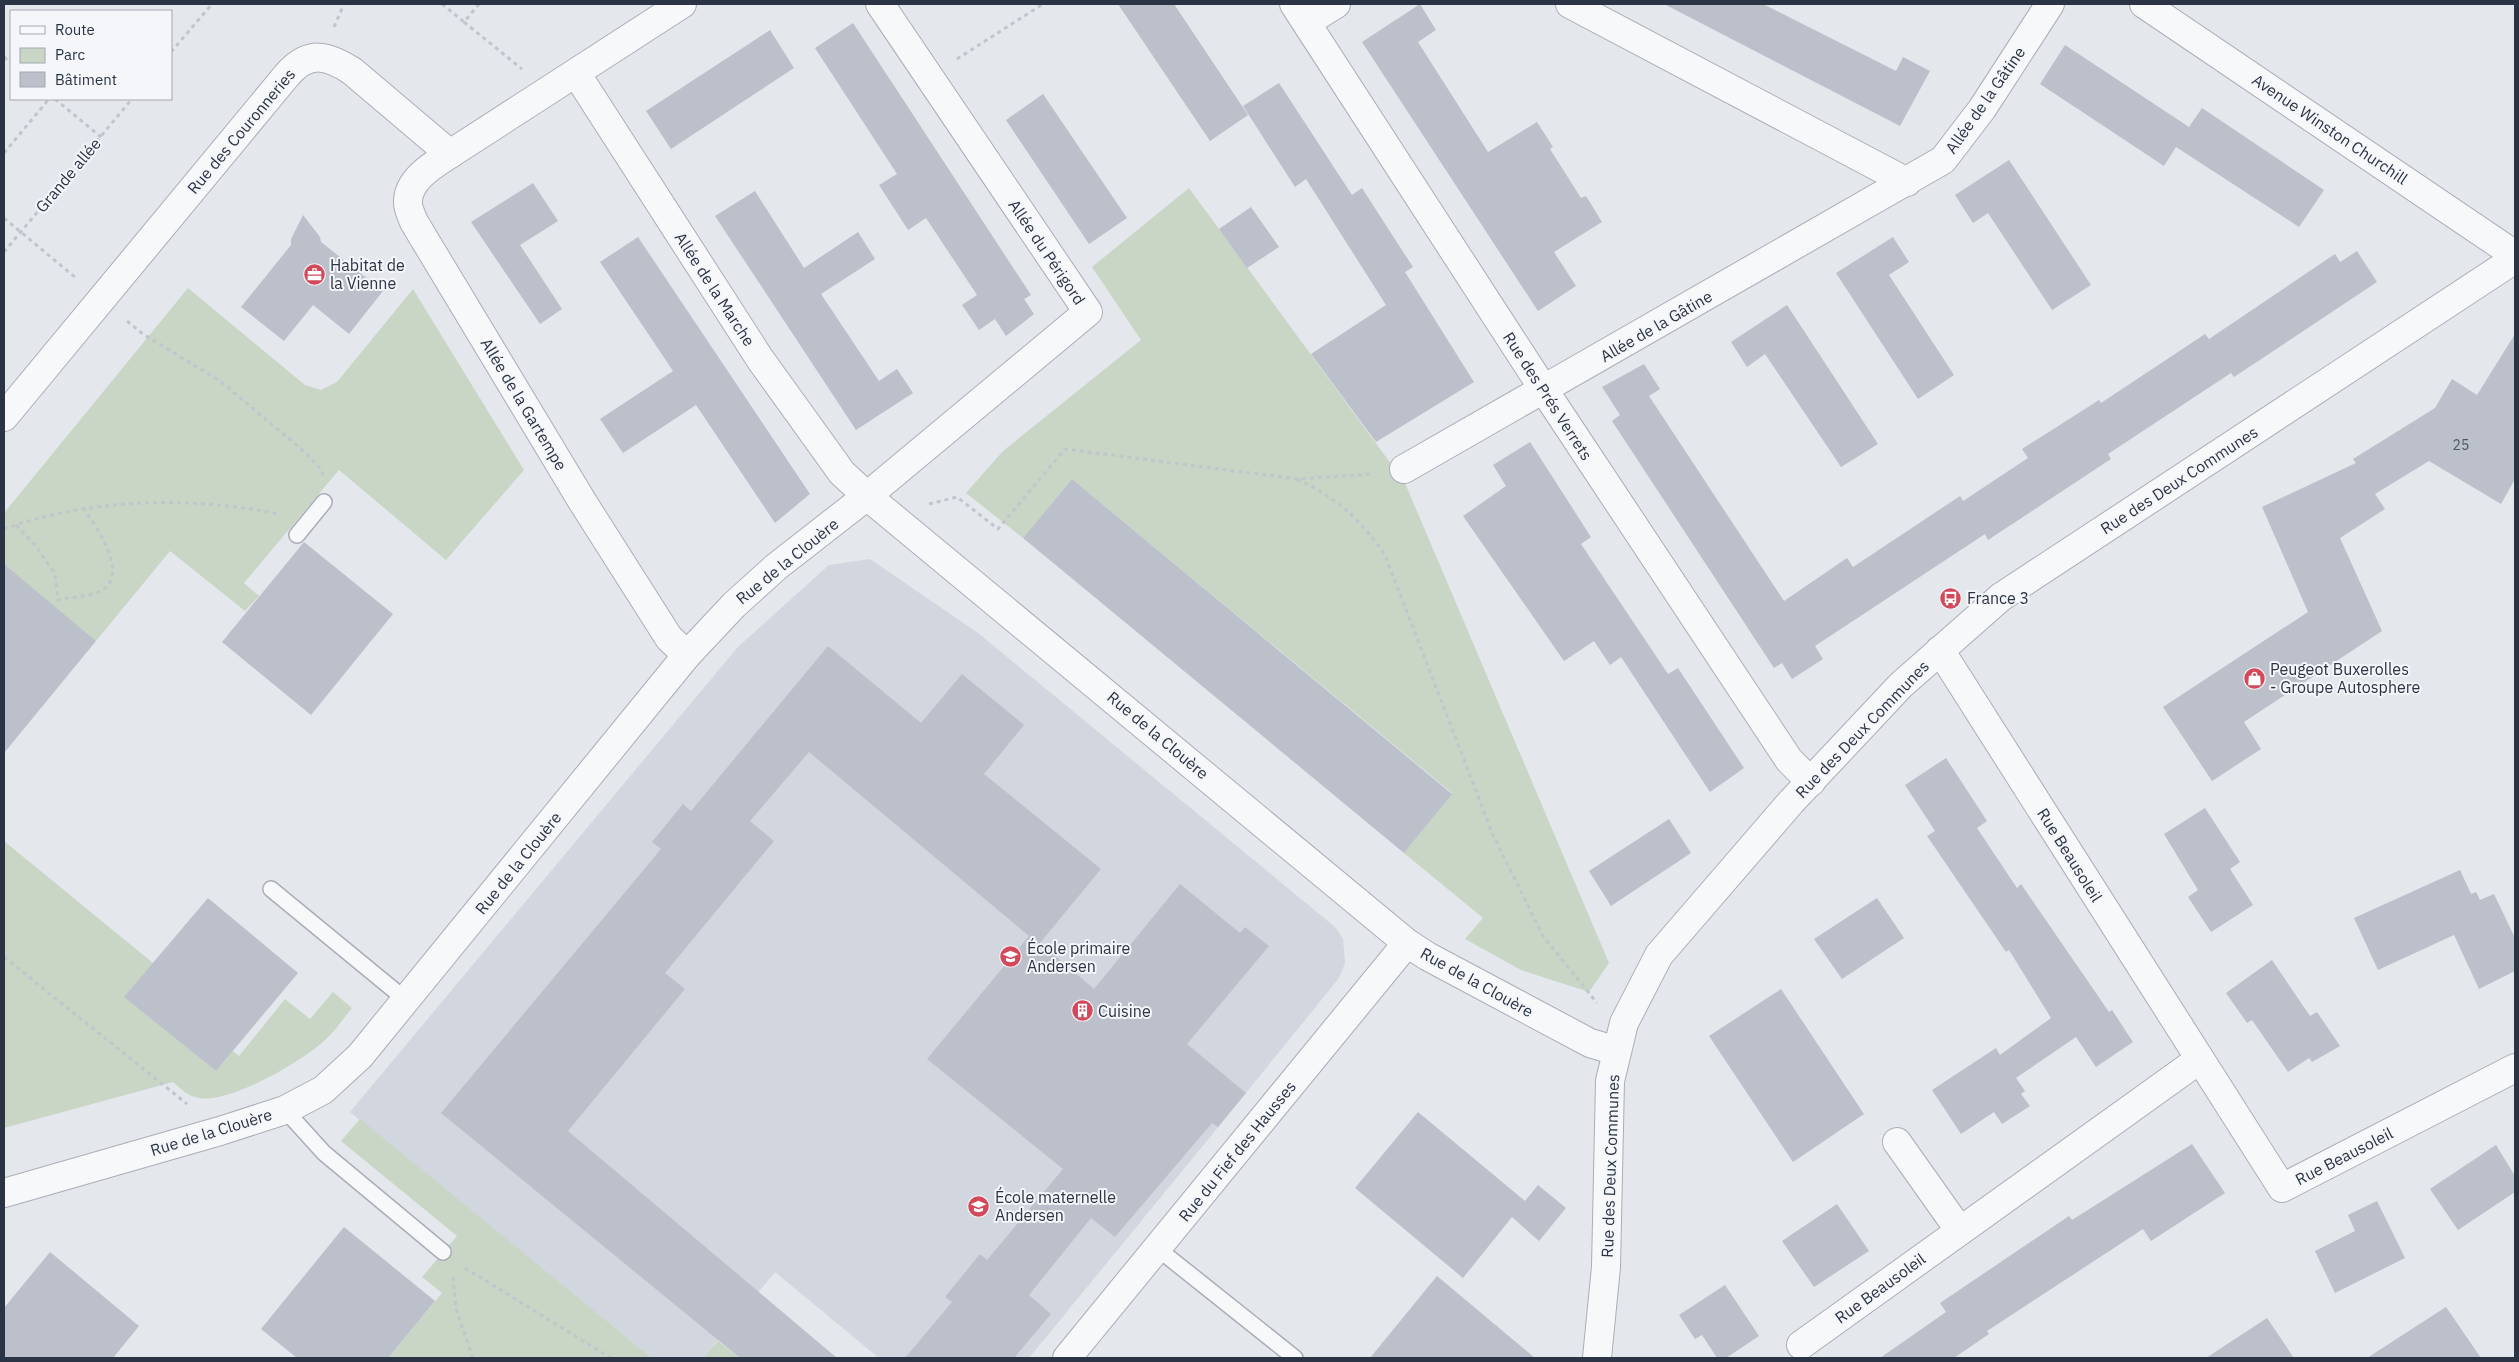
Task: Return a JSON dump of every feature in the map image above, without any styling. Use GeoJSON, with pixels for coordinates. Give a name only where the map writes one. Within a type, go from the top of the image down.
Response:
{"type":"FeatureCollection","features":[{"type":"Feature","properties":{"kind":"street"},"geometry":{"type":"LineString","coordinates":[[450,154],[682,4]]}},
{"type":"Feature","properties":{"kind":"street","name":"Allée du Périgord"},"geometry":{"type":"LineString","coordinates":[[868,496],[1088,312],[880,4]]}},
{"type":"Feature","properties":{"kind":"street"},"geometry":{"type":"LineString","coordinates":[[1300,13],[1336,4]]}},
{"type":"Feature","properties":{"kind":"street"},"geometry":{"type":"LineString","coordinates":[[1570,4],[1907,182]]}},
{"type":"Feature","properties":{"kind":"street","name":"Allée de la Gâtine"},"geometry":{"type":"LineString","coordinates":[[1404,469],[1943,160],[1982,109],[2050,4]]}},
{"type":"Feature","properties":{"kind":"street","name":"Avenue Winston Churchill"},"geometry":{"type":"LineString","coordinates":[[2153,6],[2515,255]]}},
{"type":"Feature","properties":{"kind":"street","name":"Rue des Prés Verrets"},"geometry":{"type":"LineString","coordinates":[[1300,13],[1544,390],[1789,760],[1811,782]]}},
{"type":"Feature","properties":{"kind":"street","name":"Rue des Couronneries"},"geometry":{"type":"LineString","coordinates":[[4,417],[281,82],[296,66],[306,59],[320,57],[335,60],[352,71],[450,154]]}},
{"type":"Feature","properties":{"kind":"street","name":"Allée de la Marche"},"geometry":{"type":"LineString","coordinates":[[576,73],[760,359],[842,473],[868,496]]}},
{"type":"Feature","properties":{"kind":"street","name":"Allée de la Gartempe"},"geometry":{"type":"LineString","coordinates":[[450,154],[428,168],[414,185],[408,203],[414,222],[582,501],[669,638],[687,655]]}},
{"type":"Feature","properties":{"kind":"street","name":"Rue des Deux Communes"},"geometry":{"type":"LineString","coordinates":[[1597,1358],[1606,1267],[1610,1082],[1624,1023],[1659,955],[1811,782],[1901,685],[2001,597],[2515,259]]}},
{"type":"Feature","properties":{"kind":"street","name":"Rue de la Clouère"},"geometry":{"type":"LineString","coordinates":[[4,1193],[220,1132],[285,1110],[323,1090],[360,1056],[687,655],[734,605],[769,574],[868,496],[1407,943],[1427,956],[1590,1043],[1617,1051]]}},
{"type":"Feature","properties":{"kind":"street","name":"Rue Beausoleil"},"geometry":{"type":"LineString","coordinates":[[1940,650],[2282,1188],[2515,1068]]}},
{"type":"Feature","properties":{"kind":"street","name":"Rue du Fief des Hausses"},"geometry":{"type":"LineString","coordinates":[[1067,1358],[1407,943]]}},
{"type":"Feature","properties":{"kind":"street","name":"Rue Beausoleil"},"geometry":{"type":"LineString","coordinates":[[1801,1345],[2200,1059]]}},
{"type":"Feature","properties":{"kind":"street"},"geometry":{"type":"LineString","coordinates":[[1897,1142],[1960,1231]]}},
{"type":"Feature","properties":{"kind":"lane"},"geometry":{"type":"LineString","coordinates":[[297,536],[324,502]]}},
{"type":"Feature","properties":{"kind":"lane"},"geometry":{"type":"LineString","coordinates":[[271,889],[406,1000]]}},
{"type":"Feature","properties":{"kind":"lane"},"geometry":{"type":"LineString","coordinates":[[285,1110],[324,1153],[443,1252]]}},
{"type":"Feature","properties":{"kind":"lane"},"geometry":{"type":"LineString","coordinates":[[1157,1248],[1295,1358]]}},
{"type":"Feature","properties":{"kind":"path"},"geometry":{"type":"LineString","coordinates":[[172,51],[212,4]]}},
{"type":"Feature","properties":{"kind":"path"},"geometry":{"type":"LineString","coordinates":[[442,4],[523,70],[541,96]]}},
{"type":"Feature","properties":{"kind":"path"},"geometry":{"type":"LineString","coordinates":[[464,22],[479,4]]}},
{"type":"Feature","properties":{"kind":"path"},"geometry":{"type":"LineString","coordinates":[[930,78],[1043,4]]}},
{"type":"Feature","properties":{"kind":"path"},"geometry":{"type":"LineString","coordinates":[[4,153],[48,100]]}},
{"type":"Feature","properties":{"kind":"path"},"geometry":{"type":"LineString","coordinates":[[55,100],[101,137]]}},
{"type":"Feature","properties":{"kind":"path","name":"Grande allée"},"geometry":{"type":"LineString","coordinates":[[4,252],[131,100]]}},
{"type":"Feature","properties":{"kind":"path"},"geometry":{"type":"LineString","coordinates":[[143,334],[220,381],[306,453],[319,467],[327,484],[324,502]]}},
{"type":"Feature","properties":{"kind":"path"},"geometry":{"type":"LineString","coordinates":[[928,504],[957,497],[998,529],[1065,449],[1297,479],[1354,476],[1404,469]]}},
{"type":"Feature","properties":{"kind":"path"},"geometry":{"type":"LineString","coordinates":[[1297,479],[1319,489],[1346,508],[1369,532],[1385,555],[1493,835],[1543,936],[1600,1006],[1590,1043]]}},
{"type":"Feature","properties":{"kind":"path"},"geometry":{"type":"LineString","coordinates":[[4,529],[52,514],[147,502],[190,502],[250,508],[309,520]]}},
{"type":"Feature","properties":{"kind":"path"},"geometry":{"type":"LineString","coordinates":[[16,525],[36,546],[55,574],[58,600],[97,592],[108,584],[113,574],[111,558],[103,537],[85,510]]}},
{"type":"Feature","properties":{"kind":"path"},"geometry":{"type":"LineString","coordinates":[[4,957],[220,1132]]}},
{"type":"Feature","properties":{"kind":"path"},"geometry":{"type":"LineString","coordinates":[[443,1252],[456,1262],[611,1358]]}},
{"type":"Feature","properties":{"kind":"path"},"geometry":{"type":"LineString","coordinates":[[456,1262],[453,1280],[456,1309],[473,1358]]}},
{"type":"Feature","properties":{"kind":"shaded area","name":"École primaire Andersen"},"geometry":{"type":"Polygon","coordinates":[[[870,559],[978,633],[1335,927],[1343,939],[1345,963],[1339,978],[1029,1358],[879,1358],[775,1272],[703,1358],[652,1358],[350,1112],[738,647],[829,565],[870,559]]]}},
{"type":"Feature","properties":{"kind":"green space"},"geometry":{"type":"Polygon","coordinates":[[[1189,188],[1405,483],[1609,963],[1589,992],[1521,970],[1465,939],[1483,918],[1404,853],[1452,793],[1072,479],[1023,538],[966,493],[1003,451],[1141,340],[1092,267],[1189,188]]]}},
{"type":"Feature","properties":{"kind":"green space"},"geometry":{"type":"Polygon","coordinates":[[[188,288],[305,385],[321,390],[337,382],[413,289],[524,470],[446,560],[339,470],[244,583],[259,596],[245,611],[170,551],[96,641],[8,568],[4,573],[4,513],[188,288]]]}},
{"type":"Feature","properties":{"kind":"green space"},"geometry":{"type":"Polygon","coordinates":[[[4,841],[153,963],[125,997],[216,1071],[233,1051],[239,1056],[285,999],[310,1019],[333,992],[352,1008],[336,1029],[314,1049],[283,1069],[246,1088],[212,1098],[199,1098],[188,1094],[173,1082],[4,1128],[4,841]]]}},
{"type":"Feature","properties":{"kind":"green space"},"geometry":{"type":"Polygon","coordinates":[[[360,1119],[652,1358],[388,1358],[442,1293],[422,1277],[457,1236],[341,1141],[360,1119]]]}},
{"type":"Feature","properties":{"kind":"green space"},"geometry":{"type":"Polygon","coordinates":[[[718,1341],[740,1358],[703,1358],[718,1341]]]}},
{"type":"Feature","properties":{"kind":"building"},"geometry":{"type":"Polygon","coordinates":[[[1118,4],[1174,4],[1248,115],[1210,141],[1118,4]]]}},
{"type":"Feature","properties":{"kind":"building"},"geometry":{"type":"Polygon","coordinates":[[[1420,4],[1436,30],[1418,42],[1488,152],[1537,122],[1553,147],[1550,149],[1581,198],[1586,196],[1602,222],[1554,252],[1576,286],[1538,311],[1362,42],[1420,4]]]}},
{"type":"Feature","properties":{"kind":"building"},"geometry":{"type":"Polygon","coordinates":[[[1664,4],[1763,4],[1896,71],[1903,57],[1930,71],[1900,126],[1664,4]]]}},
{"type":"Feature","properties":{"kind":"building"},"geometry":{"type":"Polygon","coordinates":[[[853,23],[1031,295],[1024,299],[1034,314],[1006,336],[995,319],[979,330],[962,305],[977,295],[926,218],[908,230],[879,185],[897,174],[815,48],[853,23]]]}},
{"type":"Feature","properties":{"kind":"building"},"geometry":{"type":"Polygon","coordinates":[[[770,30],[794,68],[671,149],[646,111],[770,30]]]}},
{"type":"Feature","properties":{"kind":"building"},"geometry":{"type":"Polygon","coordinates":[[[2065,45],[2189,127],[2202,108],[2324,190],[2299,227],[2176,147],[2164,166],[2040,84],[2065,45]]]}},
{"type":"Feature","properties":{"kind":"building"},"geometry":{"type":"Polygon","coordinates":[[[1279,83],[1352,195],[1362,188],[1413,267],[1405,272],[1474,382],[1376,442],[1311,354],[1386,305],[1306,179],[1295,187],[1243,106],[1279,83]]]}},
{"type":"Feature","properties":{"kind":"building"},"geometry":{"type":"Polygon","coordinates":[[[1043,94],[1127,218],[1089,244],[1006,120],[1043,94]]]}},
{"type":"Feature","properties":{"kind":"building"},"geometry":{"type":"Polygon","coordinates":[[[2009,160],[2091,285],[2052,310],[1988,213],[1973,223],[1955,195],[2009,160]]]}},
{"type":"Feature","properties":{"kind":"building"},"geometry":{"type":"Polygon","coordinates":[[[533,183],[558,221],[520,245],[562,309],[540,324],[471,222],[533,183]]]}},
{"type":"Feature","properties":{"kind":"building"},"geometry":{"type":"Polygon","coordinates":[[[755,191],[804,268],[858,232],[875,259],[821,294],[879,381],[897,369],[913,393],[856,430],[715,216],[755,191]]]}},
{"type":"Feature","properties":{"kind":"building"},"geometry":{"type":"Polygon","coordinates":[[[1251,207],[1279,247],[1247,268],[1219,229],[1251,207]]]}},
{"type":"Feature","properties":{"kind":"building","name":"Habitat de la Vienne"},"geometry":{"type":"Polygon","coordinates":[[[303,215],[320,237],[321,242],[383,291],[349,334],[313,305],[284,341],[241,307],[291,245],[291,239],[303,215]]]}},
{"type":"Feature","properties":{"kind":"building"},"geometry":{"type":"Polygon","coordinates":[[[638,237],[810,494],[775,523],[696,405],[623,453],[600,419],[673,371],[600,262],[638,237]]]}},
{"type":"Feature","properties":{"kind":"building"},"geometry":{"type":"Polygon","coordinates":[[[1893,237],[1909,262],[1889,275],[1954,375],[1918,399],[1836,273],[1893,237]]]}},
{"type":"Feature","properties":{"kind":"building"},"geometry":{"type":"Polygon","coordinates":[[[2357,251],[2377,282],[2234,377],[2231,373],[2108,454],[2111,459],[1988,540],[1985,534],[1815,646],[1823,659],[1792,679],[1782,663],[1774,668],[1612,421],[1620,415],[1602,387],[1644,364],[1660,389],[1649,396],[1784,601],[1847,558],[1853,567],[1960,496],[1963,501],[2028,458],[2022,449],[2099,400],[2101,403],[2205,334],[2209,339],[2335,254],[2340,262],[2357,251]]]}},
{"type":"Feature","properties":{"kind":"building"},"geometry":{"type":"Polygon","coordinates":[[[1787,305],[1878,444],[1841,467],[1765,354],[1747,367],[1731,342],[1787,305]]]}},
{"type":"Feature","properties":{"kind":"building"},"geometry":{"type":"Polygon","coordinates":[[[2515,334],[2515,479],[2501,504],[2429,461],[2375,494],[2385,509],[2340,538],[2382,631],[2244,722],[2261,749],[2212,781],[2163,707],[2308,612],[2262,507],[2356,463],[2353,459],[2435,408],[2452,379],[2477,395],[2515,334]]]}},
{"type":"Feature","properties":{"kind":"building"},"geometry":{"type":"Polygon","coordinates":[[[1530,442],[1591,537],[1581,544],[1668,674],[1678,668],[1744,768],[1710,792],[1621,657],[1610,665],[1594,641],[1564,661],[1463,516],[1506,486],[1493,465],[1530,442]]]}},
{"type":"Feature","properties":{"kind":"building"},"geometry":{"type":"Polygon","coordinates":[[[1072,479],[1452,794],[1404,853],[1023,538],[1072,479]]]}},
{"type":"Feature","properties":{"kind":"building"},"geometry":{"type":"Polygon","coordinates":[[[304,542],[393,614],[311,715],[222,642],[304,542]]]}},
{"type":"Feature","properties":{"kind":"building"},"geometry":{"type":"Polygon","coordinates":[[[4,564],[96,641],[4,753],[4,564]]]}},
{"type":"Feature","properties":{"kind":"building"},"geometry":{"type":"Polygon","coordinates":[[[828,646],[921,723],[962,674],[1024,725],[984,774],[1101,869],[1040,943],[1094,989],[1180,884],[1240,933],[1245,927],[1269,946],[1187,1044],[1246,1093],[1218,1127],[1212,1123],[1115,1237],[1091,1218],[1029,1295],[1051,1314],[1014,1358],[905,1358],[952,1302],[945,1297],[980,1254],[987,1260],[1063,1169],[927,1059],[1029,936],[809,752],[750,821],[774,841],[665,973],[685,989],[568,1131],[837,1358],[740,1358],[441,1113],[661,849],[652,842],[683,804],[691,811],[828,646]]]}},
{"type":"Feature","properties":{"kind":"building"},"geometry":{"type":"Polygon","coordinates":[[[1946,758],[1987,821],[1977,828],[2017,888],[2021,884],[2109,1012],[2112,1010],[2133,1042],[2096,1067],[2076,1037],[2016,1078],[2025,1091],[2021,1094],[2030,1106],[2002,1124],[1994,1112],[1961,1134],[1932,1090],[1996,1048],[2000,1055],[2051,1018],[2009,950],[2006,952],[1927,836],[1935,831],[1905,785],[1946,758]]]}},
{"type":"Feature","properties":{"kind":"building"},"geometry":{"type":"Polygon","coordinates":[[[2205,808],[2240,862],[2230,869],[2253,905],[2211,932],[2188,897],[2198,890],[2164,834],[2205,808]]]}},
{"type":"Feature","properties":{"kind":"building"},"geometry":{"type":"Polygon","coordinates":[[[1669,819],[1691,853],[1611,906],[1589,871],[1669,819]]]}},
{"type":"Feature","properties":{"kind":"building"},"geometry":{"type":"Polygon","coordinates":[[[2460,870],[2471,894],[2476,892],[2480,900],[2494,894],[2515,938],[2515,971],[2479,989],[2454,935],[2378,970],[2354,918],[2460,870]]]}},
{"type":"Feature","properties":{"kind":"building"},"geometry":{"type":"Polygon","coordinates":[[[208,898],[298,973],[216,1071],[124,997],[208,898]]]}},
{"type":"Feature","properties":{"kind":"building"},"geometry":{"type":"Polygon","coordinates":[[[1877,898],[1904,938],[1842,979],[1814,939],[1877,898]]]}},
{"type":"Feature","properties":{"kind":"building"},"geometry":{"type":"Polygon","coordinates":[[[2272,960],[2310,1016],[2317,1012],[2340,1046],[2312,1062],[2309,1058],[2288,1072],[2252,1020],[2247,1023],[2226,993],[2272,960]]]}},
{"type":"Feature","properties":{"kind":"building"},"geometry":{"type":"Polygon","coordinates":[[[1781,989],[1864,1114],[1793,1162],[1709,1036],[1781,989]]]}},
{"type":"Feature","properties":{"kind":"building"},"geometry":{"type":"Polygon","coordinates":[[[1418,1112],[1525,1201],[1538,1185],[1566,1208],[1539,1241],[1512,1217],[1463,1278],[1355,1188],[1418,1112]]]}},
{"type":"Feature","properties":{"kind":"building"},"geometry":{"type":"Polygon","coordinates":[[[2192,1144],[2225,1193],[2151,1241],[2143,1229],[1987,1331],[1989,1334],[1954,1358],[1880,1358],[1946,1312],[1940,1303],[2069,1216],[2072,1220],[2192,1144]]]}},
{"type":"Feature","properties":{"kind":"building"},"geometry":{"type":"Polygon","coordinates":[[[2496,1145],[2515,1176],[2515,1192],[2458,1230],[2430,1189],[2496,1145]]]}},
{"type":"Feature","properties":{"kind":"building"},"geometry":{"type":"Polygon","coordinates":[[[2377,1201],[2405,1258],[2335,1293],[2315,1251],[2355,1231],[2348,1215],[2377,1201]]]}},
{"type":"Feature","properties":{"kind":"building"},"geometry":{"type":"Polygon","coordinates":[[[1837,1204],[1869,1251],[1814,1287],[1782,1241],[1837,1204]]]}},
{"type":"Feature","properties":{"kind":"building"},"geometry":{"type":"Polygon","coordinates":[[[344,1227],[435,1301],[388,1358],[297,1358],[261,1329],[344,1227]]]}},
{"type":"Feature","properties":{"kind":"building"},"geometry":{"type":"Polygon","coordinates":[[[50,1252],[139,1326],[113,1358],[4,1358],[4,1308],[50,1252]]]}},
{"type":"Feature","properties":{"kind":"building"},"geometry":{"type":"Polygon","coordinates":[[[1437,1276],[1535,1358],[1370,1358],[1437,1276]]]}},
{"type":"Feature","properties":{"kind":"building"},"geometry":{"type":"Polygon","coordinates":[[[1725,1285],[1759,1336],[1726,1358],[1717,1358],[1702,1335],[1695,1339],[1679,1315],[1725,1285]]]}},
{"type":"Feature","properties":{"kind":"building"},"geometry":{"type":"Polygon","coordinates":[[[2446,1307],[2481,1358],[2367,1358],[2446,1307]]]}},
{"type":"Feature","properties":{"kind":"building"},"geometry":{"type":"Polygon","coordinates":[[[2267,1318],[2294,1358],[2206,1358],[2267,1318]]]}},
{"type":"Feature","properties":{"kind":"place","name":"Habitat de la Vienne"},"geometry":{"type":"Point","coordinates":[314,274]}},
{"type":"Feature","properties":{"kind":"place","name":"France 3"},"geometry":{"type":"Point","coordinates":[1951,598]}},
{"type":"Feature","properties":{"kind":"place","name":"Peugeot Buxerolles - Groupe Autosphere"},"geometry":{"type":"Point","coordinates":[2254,678]}},
{"type":"Feature","properties":{"kind":"place","name":"École primaire Andersen"},"geometry":{"type":"Point","coordinates":[1011,957]}},
{"type":"Feature","properties":{"kind":"place","name":"Cuisine"},"geometry":{"type":"Point","coordinates":[1082,1011]}},
{"type":"Feature","properties":{"kind":"place","name":"École maternelle Andersen"},"geometry":{"type":"Point","coordinates":[979,1206]}}]}
